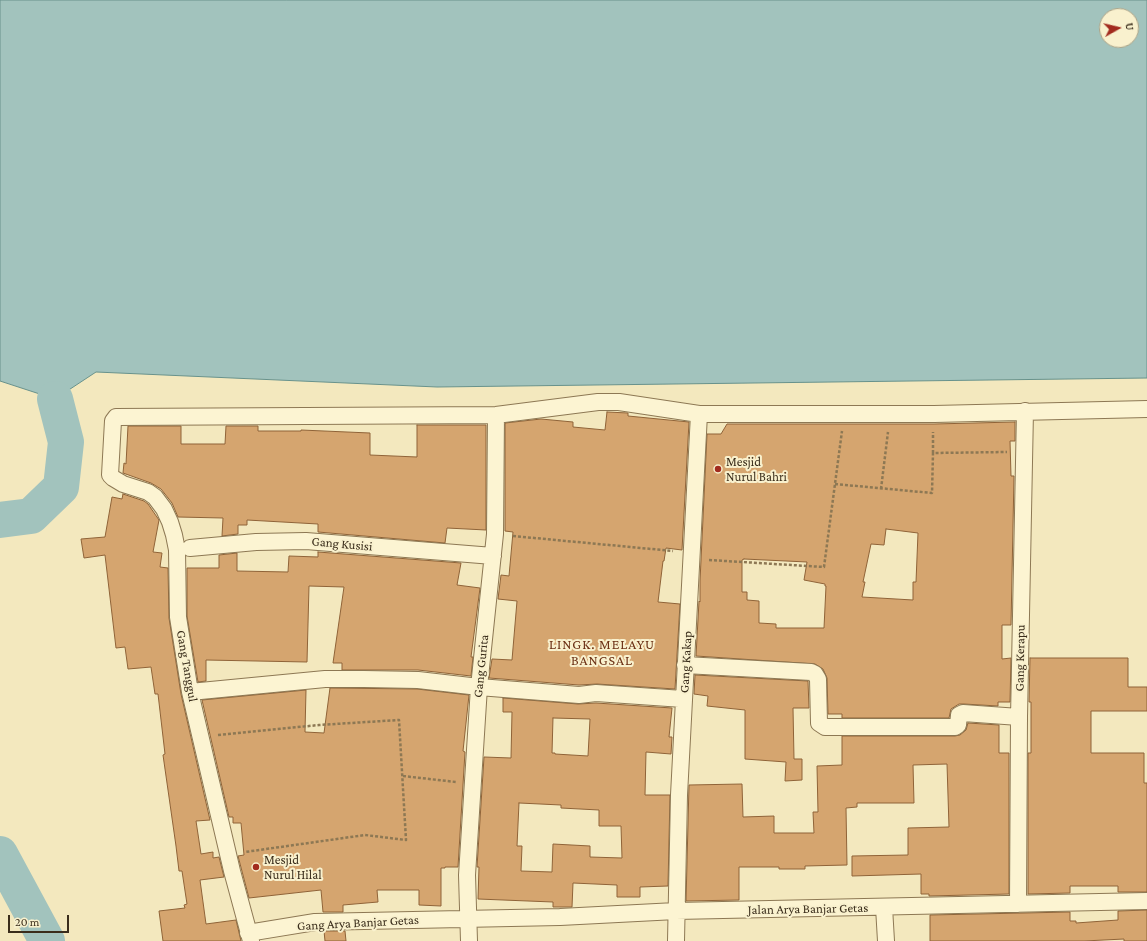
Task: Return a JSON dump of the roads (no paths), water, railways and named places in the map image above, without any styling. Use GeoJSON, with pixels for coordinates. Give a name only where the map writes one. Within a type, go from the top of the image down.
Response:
{"type":"FeatureCollection","features":[{"type":"Feature","properties":{"kind":"street"},"geometry":{"type":"LineString","coordinates":[[496,415],[598,402],[619,402],[699,414],[890,414],[1147,409]]}},
{"type":"Feature","properties":{"kind":"street","name":"Gang Kerapu"},"geometry":{"type":"LineString","coordinates":[[1018,904],[1019,717],[1025,411]]}},
{"type":"Feature","properties":{"kind":"street","name":"Gang Kakap"},"geometry":{"type":"LineString","coordinates":[[676,941],[679,795],[699,414]]}},
{"type":"Feature","properties":{"kind":"street","name":"Gang Tanggul"},"geometry":{"type":"LineString","coordinates":[[250,937],[190,692],[178,617],[177,550],[174,535],[164,509],[155,497],[148,492],[123,484],[110,475],[112,428],[114,419],[120,416],[496,415]]}},
{"type":"Feature","properties":{"kind":"street","name":"Gang Gurita"},"geometry":{"type":"LineString","coordinates":[[469,941],[467,875],[479,687],[495,534],[496,415]]}},
{"type":"Feature","properties":{"kind":"street","name":"Gang Kusisi"},"geometry":{"type":"LineString","coordinates":[[190,548],[256,542],[306,541],[493,556]]}},
{"type":"Feature","properties":{"kind":"street"},"geometry":{"type":"LineString","coordinates":[[685,664],[811,672],[818,678],[819,723],[825,727],[955,727],[958,725],[959,715],[963,713],[1019,717]]}},
{"type":"Feature","properties":{"kind":"street"},"geometry":{"type":"LineString","coordinates":[[190,692],[325,679],[418,680],[479,687],[579,695],[596,693],[684,699]]}},
{"type":"Feature","properties":{"kind":"street","name":"Jalan Arya Banjar Getas"},"geometry":{"type":"LineString","coordinates":[[468,918],[560,917],[676,911],[1147,901]]}},
{"type":"Feature","properties":{"kind":"street"},"geometry":{"type":"LineString","coordinates":[[884,907],[886,941]]}},
{"type":"Feature","properties":{"kind":"street","name":"Gang Arya Banjar Getas"},"geometry":{"type":"LineString","coordinates":[[250,937],[315,922],[468,918]]}},
{"type":"Feature","properties":{"kind":"water"},"geometry":{"type":"Polygon","coordinates":[[[0,0],[1147,0],[1147,378],[437,387],[96,372],[55,399],[0,381],[0,0]]]}},
{"type":"Feature","properties":{"kind":"waterway"},"geometry":{"type":"LineString","coordinates":[[0,520],[31,516],[61,487],[66,442],[55,399]]}},
{"type":"Feature","properties":{"kind":"waterway"},"geometry":{"type":"LineString","coordinates":[[0,854],[47,941]]}},
{"type":"Feature","properties":{"kind":"place","name":"Mesjid Nurul Bahri"},"geometry":{"type":"Point","coordinates":[718,469]}},
{"type":"Feature","properties":{"kind":"place","name":"Mesjid Nurul Hilal"},"geometry":{"type":"Point","coordinates":[256,867]}},
{"type":"Feature","properties":{"kind":"district","name":"LINGK. MELAYU BANGSAL"},"geometry":{"type":"Point","coordinates":[602,654]}}]}
